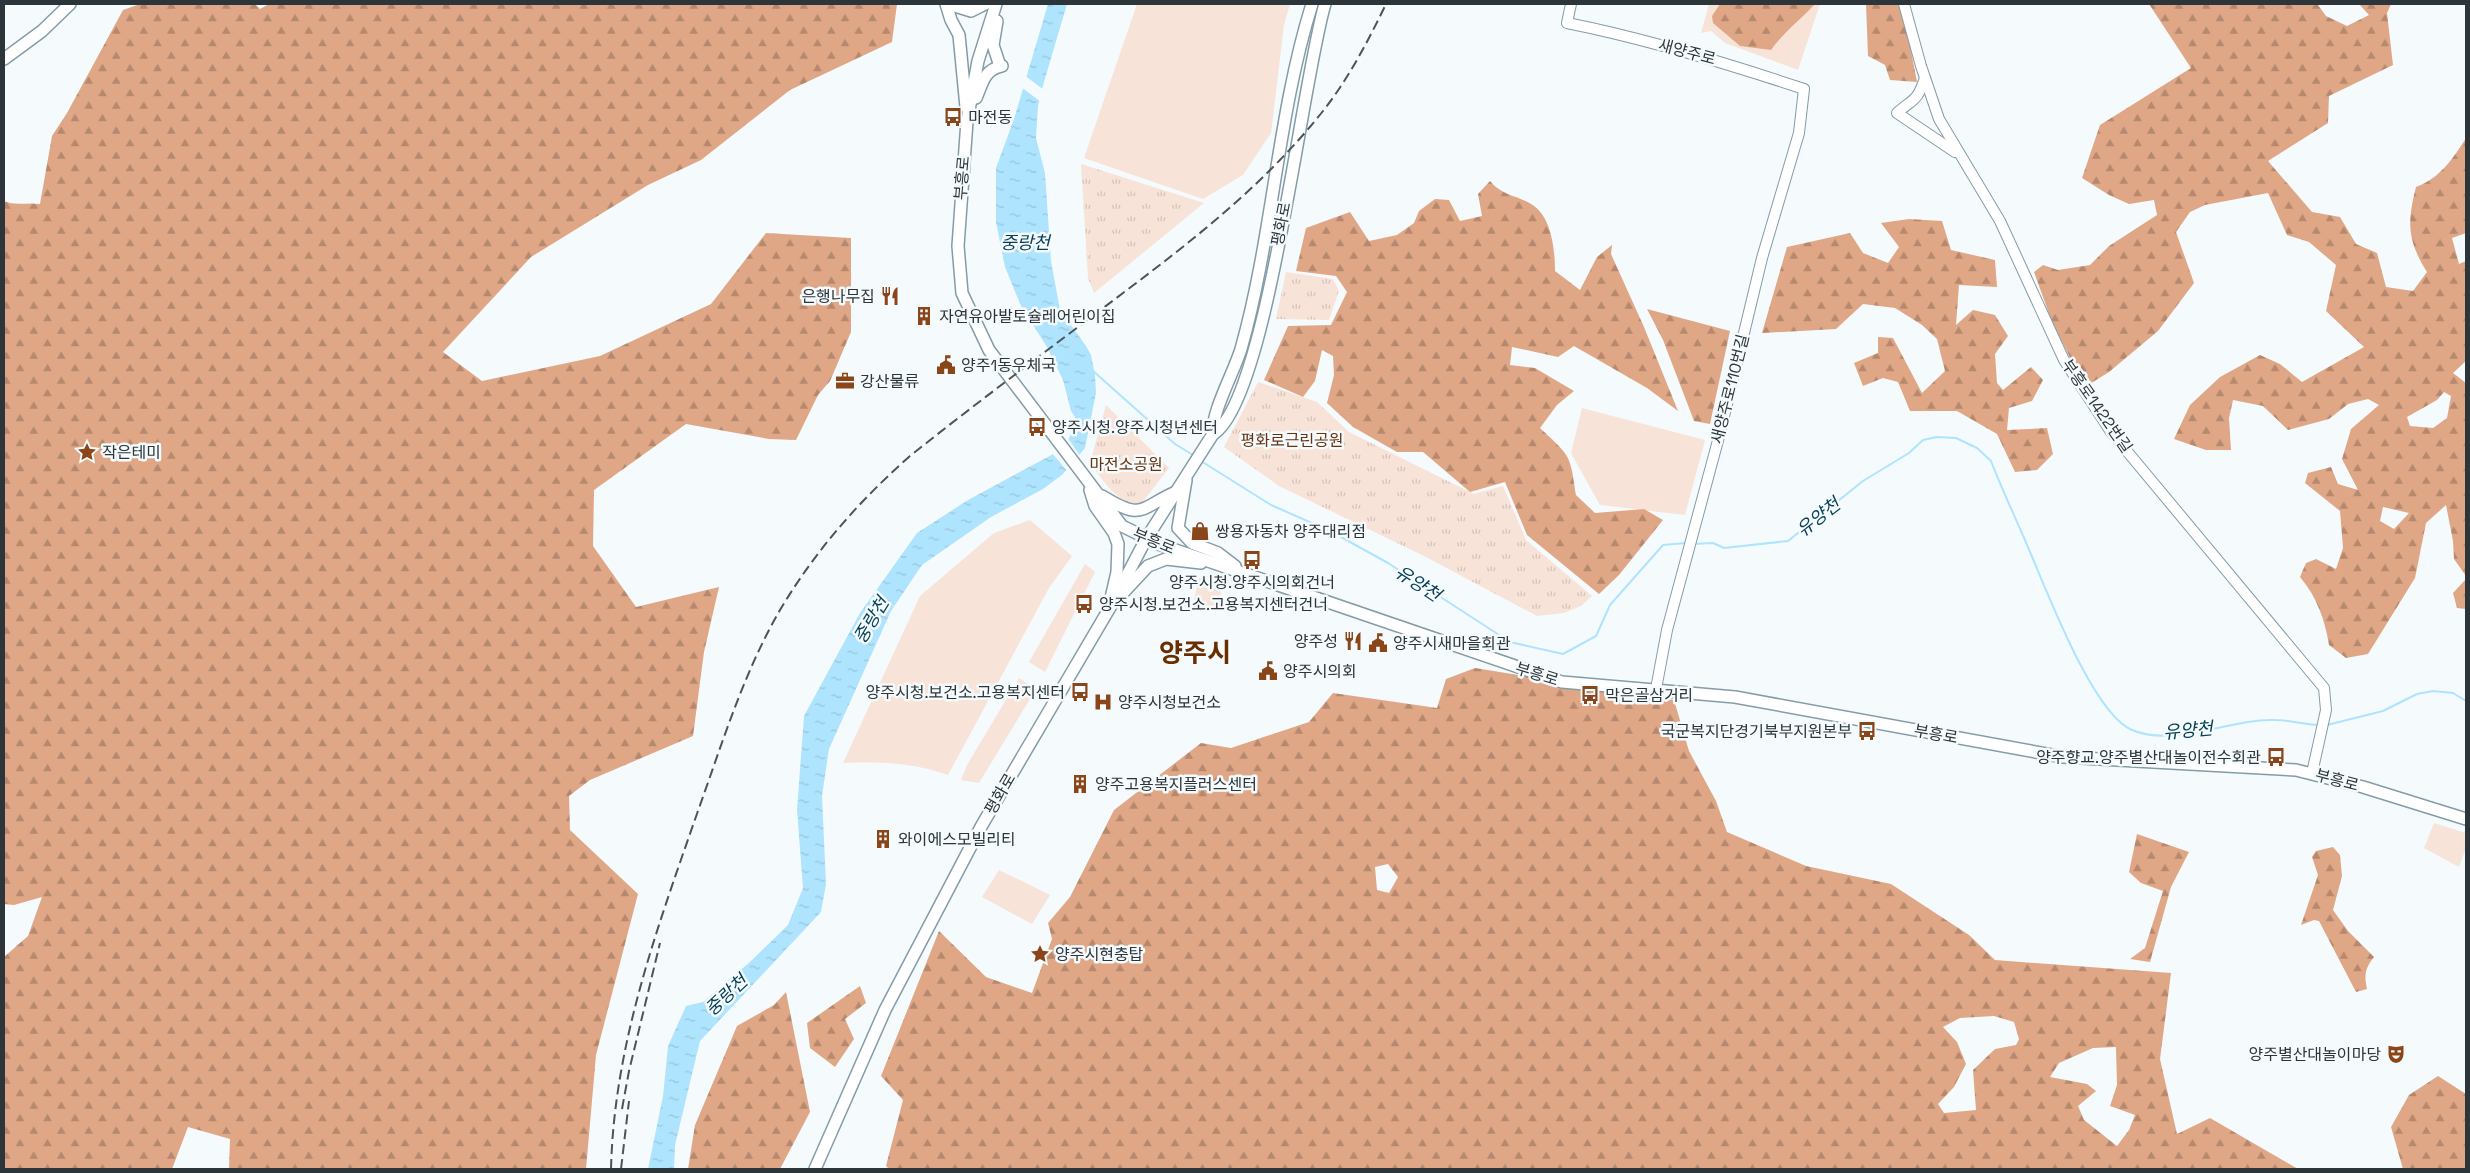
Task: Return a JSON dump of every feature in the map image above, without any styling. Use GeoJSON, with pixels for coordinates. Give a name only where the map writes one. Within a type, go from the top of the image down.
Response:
{"type":"FeatureCollection","features":[{"type":"Feature","properties":{"kind":"main road"},"geometry":{"type":"LineString","coordinates":[[4,59],[42,31],[70,4]]}},
{"type":"Feature","properties":{"kind":"main road"},"geometry":{"type":"LineString","coordinates":[[947,4],[971,11],[985,4]]}},
{"type":"Feature","properties":{"kind":"main road"},"geometry":{"type":"LineString","coordinates":[[947,4],[951,20],[960,34],[967,121]]}},
{"type":"Feature","properties":{"kind":"main road"},"geometry":{"type":"LineString","coordinates":[[967,121],[986,73],[1001,64],[993,45],[998,4]]}},
{"type":"Feature","properties":{"kind":"main road","name":"부흥로"},"geometry":{"type":"LineString","coordinates":[[998,4],[982,45],[967,121],[958,237],[962,293],[988,350],[1122,526],[1146,539],[1213,563],[1562,682],[1735,696],[2063,757],[2283,769],[2312,773],[2466,819]]}},
{"type":"Feature","properties":{"kind":"main road","name":"평화로"},"geometry":{"type":"LineString","coordinates":[[1213,434],[1212,423],[1236,366],[1250,316],[1295,62],[1311,4]]}},
{"type":"Feature","properties":{"kind":"main road","name":"평화로"},"geometry":{"type":"LineString","coordinates":[[816,1169],[885,1010],[982,825],[1109,609],[1146,539],[1213,434],[1222,429],[1245,379],[1262,321],[1305,90],[1325,4]]}},
{"type":"Feature","properties":{"kind":"main road"},"geometry":{"type":"LineString","coordinates":[[1188,473],[1178,528],[1192,543],[1218,553],[1242,572]]}},
{"type":"Feature","properties":{"kind":"main road"},"geometry":{"type":"LineString","coordinates":[[1089,483],[1119,506],[1134,512],[1147,509],[1160,499],[1176,492]]}},
{"type":"Feature","properties":{"kind":"main road"},"geometry":{"type":"LineString","coordinates":[[1089,483],[1095,506],[1114,533],[1118,544],[1117,572],[1109,609]]}},
{"type":"Feature","properties":{"kind":"main road"},"geometry":{"type":"LineString","coordinates":[[1109,609],[1148,566],[1166,558],[1213,563]]}},
{"type":"Feature","properties":{"kind":"street","name":"새양주로"},"geometry":{"type":"LineString","coordinates":[[1571,4],[1567,23],[1607,31],[1713,59],[1804,89]]}},
{"type":"Feature","properties":{"kind":"street","name":"부흥로1422번길"},"geometry":{"type":"LineString","coordinates":[[1904,4],[1925,78],[1940,120],[1958,154],[2000,221],[2069,368],[2111,432],[2324,688],[2326,710],[2312,773]]}},
{"type":"Feature","properties":{"kind":"street"},"geometry":{"type":"LineString","coordinates":[[1925,78],[1920,93],[1913,102],[1897,112],[1958,154]]}},
{"type":"Feature","properties":{"kind":"street","name":"새양주로110번길"},"geometry":{"type":"LineString","coordinates":[[1656,690],[1667,630],[1696,526],[1762,258],[1800,133],[1804,89]]}},
{"type":"Feature","properties":{"kind":"green space"},"geometry":{"type":"Polygon","coordinates":[[[140,4],[255,4],[260,9],[269,4],[897,4],[892,42],[790,90],[701,160],[648,185],[531,257],[443,352],[482,381],[600,356],[711,304],[766,233],[851,238],[851,332],[830,381],[818,395],[796,440],[769,439],[686,424],[594,490],[593,546],[636,607],[719,587],[704,652],[693,736],[590,780],[569,796],[570,830],[638,894],[596,1055],[586,1169],[229,1169],[230,1139],[188,1127],[172,1169],[4,1169],[4,957],[28,936],[42,897],[14,905],[4,904],[4,201],[40,204],[52,136],[67,113],[123,10],[140,4]]]}},
{"type":"Feature","properties":{"kind":"green space"},"geometry":{"type":"Polygon","coordinates":[[[1137,4],[1290,4],[1284,25],[1271,133],[1243,175],[1203,199],[1084,158],[1137,4]]]}},
{"type":"Feature","properties":{"kind":"green space"},"geometry":{"type":"Polygon","coordinates":[[[1709,4],[1820,4],[1798,70],[1725,43],[1711,31],[1701,33],[1709,4]]]}},
{"type":"Feature","properties":{"kind":"green space"},"geometry":{"type":"Polygon","coordinates":[[[1720,4],[1815,4],[1771,50],[1740,46],[1713,23],[1712,16],[1720,4]]]}},
{"type":"Feature","properties":{"kind":"green space"},"geometry":{"type":"Polygon","coordinates":[[[1866,4],[1902,4],[1917,82],[1890,80],[1885,65],[1868,56],[1866,4]]]}},
{"type":"Feature","properties":{"kind":"green space"},"geometry":{"type":"Polygon","coordinates":[[[2149,4],[2315,4],[2318,5],[2326,16],[2347,26],[2369,15],[2359,4],[2391,4],[2387,13],[2393,65],[2329,96],[2328,123],[2268,161],[2312,212],[2340,217],[2356,244],[2377,253],[2386,287],[2413,291],[2427,272],[2420,261],[2412,241],[2410,221],[2416,187],[2439,173],[2451,160],[2466,138],[2466,233],[2452,238],[2459,264],[2466,261],[2466,361],[2453,373],[2466,383],[2466,576],[2454,559],[2453,541],[2446,505],[2426,523],[2415,578],[2368,654],[2346,658],[2329,645],[2319,609],[2300,577],[2306,563],[2316,559],[2336,569],[2343,548],[2340,511],[2305,483],[2308,473],[2331,467],[2338,484],[2358,490],[2342,459],[2351,429],[2379,405],[2368,399],[2348,404],[2329,419],[2288,430],[2263,406],[2233,400],[2229,418],[2231,450],[2206,450],[2174,439],[2190,405],[2220,377],[2260,355],[2280,364],[2302,382],[2364,347],[2326,311],[2336,265],[2309,242],[2287,235],[2268,193],[2205,205],[2190,212],[2176,232],[2194,283],[2158,331],[2109,372],[2085,387],[2052,322],[2034,272],[2043,265],[2058,270],[2090,265],[2109,246],[2157,215],[2154,200],[2129,204],[2109,195],[2082,178],[2100,125],[2191,68],[2149,4]],[[2444,392],[2437,400],[2407,417],[2410,426],[2433,428],[2447,418],[2451,396],[2444,392]],[[2383,507],[2380,521],[2394,529],[2409,513],[2383,507]]]}},
{"type":"Feature","properties":{"kind":"green space"},"geometry":{"type":"Polygon","coordinates":[[[1081,164],[1204,203],[1094,293],[1088,278],[1081,164]]]}},
{"type":"Feature","properties":{"kind":"green space"},"geometry":{"type":"Polygon","coordinates":[[[1490,181],[1500,190],[1528,202],[1540,212],[1549,227],[1555,271],[1580,290],[1597,257],[1612,245],[1611,254],[1644,327],[1678,411],[1647,388],[1574,346],[1558,357],[1512,347],[1510,365],[1535,368],[1574,391],[1557,405],[1540,428],[1558,445],[1567,457],[1572,471],[1576,495],[1595,513],[1644,509],[1663,520],[1619,575],[1599,594],[1527,535],[1505,482],[1470,492],[1423,452],[1397,452],[1353,427],[1327,403],[1334,375],[1333,356],[1322,350],[1315,381],[1303,397],[1264,380],[1288,326],[1331,325],[1347,292],[1336,276],[1296,271],[1306,228],[1350,212],[1369,241],[1397,235],[1414,223],[1419,211],[1435,199],[1449,200],[1460,221],[1482,216],[1478,194],[1490,181]]]}},
{"type":"Feature","properties":{"kind":"green space"},"geometry":{"type":"Polygon","coordinates":[[[1909,219],[1942,221],[1951,250],[1995,260],[1997,287],[1959,285],[1956,325],[1973,310],[1995,315],[2008,336],[1995,354],[1997,383],[2003,390],[2031,367],[2043,380],[2032,401],[2009,408],[2007,430],[2047,428],[2053,454],[2037,470],[2015,472],[1997,434],[1957,411],[1910,411],[1898,382],[1883,378],[1863,386],[1854,363],[1878,353],[1878,337],[1893,338],[1922,393],[1945,371],[1937,339],[1922,325],[1895,308],[1863,304],[1836,329],[1762,333],[1787,247],[1850,233],[1863,253],[1888,263],[1899,247],[1881,223],[1909,219]]]}},
{"type":"Feature","properties":{"kind":"green space"},"geometry":{"type":"Polygon","coordinates":[[[1286,272],[1333,279],[1339,291],[1329,320],[1276,319],[1286,272]]]}},
{"type":"Feature","properties":{"kind":"green space"},"geometry":{"type":"Polygon","coordinates":[[[1647,309],[1730,331],[1710,424],[1694,421],[1663,340],[1647,309]]]}},
{"type":"Feature","properties":{"kind":"green space","name":"평화로근린공원"},"geometry":{"type":"Polygon","coordinates":[[[1258,382],[1317,402],[1349,432],[1474,494],[1503,486],[1526,540],[1592,596],[1581,606],[1564,613],[1537,616],[1424,556],[1279,486],[1224,447],[1258,382]]]}},
{"type":"Feature","properties":{"kind":"green space","name":"마전소공원"},"geometry":{"type":"Polygon","coordinates":[[[1106,405],[1169,468],[1141,504],[1132,503],[1117,496],[1090,463],[1106,405]]]}},
{"type":"Feature","properties":{"kind":"green space"},"geometry":{"type":"Polygon","coordinates":[[[1582,408],[1705,440],[1685,515],[1600,505],[1571,453],[1582,408]]]}},
{"type":"Feature","properties":{"kind":"green space"},"geometry":{"type":"Polygon","coordinates":[[[1030,520],[1072,556],[1049,588],[948,775],[908,765],[843,763],[920,596],[994,533],[1030,520]]]}},
{"type":"Feature","properties":{"kind":"green space"},"geometry":{"type":"Polygon","coordinates":[[[1085,564],[1095,572],[1045,672],[1029,662],[1085,564]]]}},
{"type":"Feature","properties":{"kind":"green space"},"geometry":{"type":"Polygon","coordinates":[[[1199,578],[1223,584],[1217,609],[1193,604],[1199,578]]]}},
{"type":"Feature","properties":{"kind":"green space"},"geometry":{"type":"Polygon","coordinates":[[[2466,579],[2466,609],[2457,608],[2453,593],[2466,579]]]}},
{"type":"Feature","properties":{"kind":"green space"},"geometry":{"type":"Polygon","coordinates":[[[1475,668],[1674,700],[1689,751],[1716,801],[1727,832],[1806,866],[1891,884],[1969,935],[1995,960],[2171,973],[2160,1059],[2177,1134],[2210,1118],[2298,1169],[889,1169],[886,1166],[903,1100],[881,1076],[939,931],[986,977],[1032,993],[1052,939],[1048,923],[1070,897],[1114,810],[1201,743],[1231,748],[1309,722],[1333,693],[1437,708],[1446,679],[1475,668]],[[1388,864],[1375,867],[1377,890],[1389,893],[1398,877],[1388,864]],[[1994,1016],[1960,1018],[1943,1027],[1957,1042],[1966,1064],[1954,1087],[1938,1104],[1944,1113],[1976,1110],[1973,1070],[1995,1049],[2016,1045],[2019,1039],[2014,1022],[1994,1016]],[[2116,1047],[2093,1048],[2059,1063],[2050,1077],[2087,1084],[2096,1091],[2078,1106],[2084,1120],[2117,1146],[2129,1130],[2135,1115],[2110,1106],[2117,1085],[2116,1047]]]}},
{"type":"Feature","properties":{"kind":"green space"},"geometry":{"type":"Polygon","coordinates":[[[1019,678],[1036,689],[979,783],[961,780],[967,765],[1019,678]]]}},
{"type":"Feature","properties":{"kind":"green space"},"geometry":{"type":"Polygon","coordinates":[[[2434,823],[2466,833],[2466,848],[2459,867],[2424,848],[2434,823]]]}},
{"type":"Feature","properties":{"kind":"green space"},"geometry":{"type":"Polygon","coordinates":[[[2137,834],[2189,852],[2171,887],[2150,962],[2130,959],[2145,948],[2163,891],[2141,883],[2129,872],[2137,834]]]}},
{"type":"Feature","properties":{"kind":"green space"},"geometry":{"type":"Polygon","coordinates":[[[2333,847],[2340,855],[2342,876],[2333,910],[2348,931],[2374,957],[2366,972],[2367,989],[2356,992],[2319,921],[2314,920],[2301,925],[2318,875],[2312,857],[2316,851],[2333,847]]]}},
{"type":"Feature","properties":{"kind":"green space"},"geometry":{"type":"Polygon","coordinates":[[[999,870],[1050,895],[1032,924],[982,897],[999,870]]]}},
{"type":"Feature","properties":{"kind":"green space"},"geometry":{"type":"Polygon","coordinates":[[[860,986],[866,1003],[845,1019],[854,1039],[835,1067],[810,1048],[807,1023],[860,986]]]}},
{"type":"Feature","properties":{"kind":"green space"},"geometry":{"type":"Polygon","coordinates":[[[786,992],[810,1112],[780,1169],[688,1169],[695,1125],[737,1026],[774,1005],[786,992]]]}},
{"type":"Feature","properties":{"kind":"green space"},"geometry":{"type":"Polygon","coordinates":[[[2438,1076],[2466,1094],[2466,1169],[2403,1169],[2391,1127],[2409,1095],[2438,1076]]]}},
{"type":"Feature","properties":{"kind":"water","name":"중랑천"},"geometry":{"type":"Polygon","coordinates":[[[1048,4],[1067,4],[1038,106],[1036,138],[1045,173],[1051,261],[1060,310],[1091,355],[1095,375],[1096,393],[1085,448],[1062,475],[1043,489],[991,517],[922,565],[891,611],[829,749],[822,796],[826,884],[821,912],[700,1041],[675,1145],[674,1169],[648,1169],[663,1096],[668,1046],[686,1006],[703,1002],[750,962],[788,925],[803,888],[797,810],[804,716],[860,613],[917,533],[968,500],[1057,452],[1068,441],[1075,417],[1071,411],[1063,380],[1047,347],[1021,306],[1005,267],[996,222],[996,168],[1014,119],[1048,4]]]}},
{"type":"Feature","properties":{"kind":"pier"},"geometry":{"type":"Polygon","coordinates":[[[1024,75],[1044,90],[1041,102],[1021,87],[1024,75]]]}},
{"type":"Feature","properties":{"kind":"pier"},"geometry":{"type":"Polygon","coordinates":[[[1067,437],[1081,457],[1068,472],[1051,452],[1063,445],[1067,437]]]}},
{"type":"Feature","properties":{"kind":"waterway","name":"유양천"},"geometry":{"type":"LineString","coordinates":[[1092,370],[1175,444],[1193,455]]}},
{"type":"Feature","properties":{"kind":"waterway","name":"유양천"},"geometry":{"type":"LineString","coordinates":[[1693,544],[1713,543],[1724,548],[1788,541],[1863,481],[1909,453],[1923,440],[1937,437],[1956,438],[1977,448],[1991,461],[2073,650],[2102,701],[2117,719],[2132,730],[2149,735],[2166,736],[2258,721],[2281,720],[2320,725]]}},
{"type":"Feature","properties":{"kind":"waterway","name":"유양천"},"geometry":{"type":"LineString","coordinates":[[1201,461],[1271,505],[1330,531],[1388,563],[1510,642],[1563,654],[1596,636],[1610,605],[1663,545],[1686,543]]}},
{"type":"Feature","properties":{"kind":"waterway","name":"유양천"},"geometry":{"type":"LineString","coordinates":[[2327,725],[2383,711],[2417,694],[2433,691],[2453,693],[2466,701]]}},
{"type":"Feature","properties":{"kind":"railway"},"geometry":{"type":"LineString","coordinates":[[611,1169],[614,1122],[620,1076],[629,1031],[668,896],[745,682],[767,634],[794,588],[839,528],[873,491],[910,456],[1177,251],[1254,186],[1323,111],[1350,72],[1386,4]]}},
{"type":"Feature","properties":{"kind":"railway"},"geometry":{"type":"LineString","coordinates":[[622,1109],[629,1071],[660,943]]}},
{"type":"Feature","properties":{"kind":"railway"},"geometry":{"type":"LineString","coordinates":[[621,1169],[629,1101]]}},
{"type":"Feature","properties":{"kind":"place","name":"마전동"},"geometry":{"type":"Point","coordinates":[953,117]}},
{"type":"Feature","properties":{"kind":"place","name":"은행나무집"},"geometry":{"type":"Point","coordinates":[890,296]}},
{"type":"Feature","properties":{"kind":"place","name":"자연유아발토슐레어린이집"},"geometry":{"type":"Point","coordinates":[924,316]}},
{"type":"Feature","properties":{"kind":"place","name":"양주1동우체국"},"geometry":{"type":"Point","coordinates":[946,365]}},
{"type":"Feature","properties":{"kind":"place","name":"강산물류"},"geometry":{"type":"Point","coordinates":[845,381]}},
{"type":"Feature","properties":{"kind":"place","name":"양주시청.양주시청년센터"},"geometry":{"type":"Point","coordinates":[1037,427]}},
{"type":"Feature","properties":{"kind":"place","name":"작은테미"},"geometry":{"type":"Point","coordinates":[87,452]}},
{"type":"Feature","properties":{"kind":"place","name":"쌍용자동차 양주대리점"},"geometry":{"type":"Point","coordinates":[1200,531]}},
{"type":"Feature","properties":{"kind":"place","name":"양주시청.양주시의회건너"},"geometry":{"type":"Point","coordinates":[1252,560]}},
{"type":"Feature","properties":{"kind":"place","name":"양주시청.보건소.고용복지센터건너"},"geometry":{"type":"Point","coordinates":[1084,604]}},
{"type":"Feature","properties":{"kind":"place","name":"양주성"},"geometry":{"type":"Point","coordinates":[1353,641]}},
{"type":"Feature","properties":{"kind":"place","name":"양주시새마을회관"},"geometry":{"type":"Point","coordinates":[1378,643]}},
{"type":"Feature","properties":{"kind":"place","name":"양주시의회"},"geometry":{"type":"Point","coordinates":[1268,671]}},
{"type":"Feature","properties":{"kind":"place","name":"양주시청.보건소.고용복지센터"},"geometry":{"type":"Point","coordinates":[1080,692]}},
{"type":"Feature","properties":{"kind":"place","name":"막은골삼거리"},"geometry":{"type":"Point","coordinates":[1590,695]}},
{"type":"Feature","properties":{"kind":"place","name":"양주시청보건소"},"geometry":{"type":"Point","coordinates":[1103,702]}},
{"type":"Feature","properties":{"kind":"place","name":"국군복지단경기북부지원본부"},"geometry":{"type":"Point","coordinates":[1867,731]}},
{"type":"Feature","properties":{"kind":"place","name":"양주향교.양주별산대놀이전수회관"},"geometry":{"type":"Point","coordinates":[2276,757]}},
{"type":"Feature","properties":{"kind":"place","name":"양주고용복지플러스센터"},"geometry":{"type":"Point","coordinates":[1080,784]}},
{"type":"Feature","properties":{"kind":"place","name":"와이에스모빌리티"},"geometry":{"type":"Point","coordinates":[883,839]}},
{"type":"Feature","properties":{"kind":"place","name":"양주시현충탑"},"geometry":{"type":"Point","coordinates":[1040,954]}},
{"type":"Feature","properties":{"kind":"place","name":"양주별산대놀이마당"},"geometry":{"type":"Point","coordinates":[2396,1054]}},
{"type":"Feature","properties":{"kind":"district","name":"양주시"},"geometry":{"type":"Point","coordinates":[1195,653]}}]}
